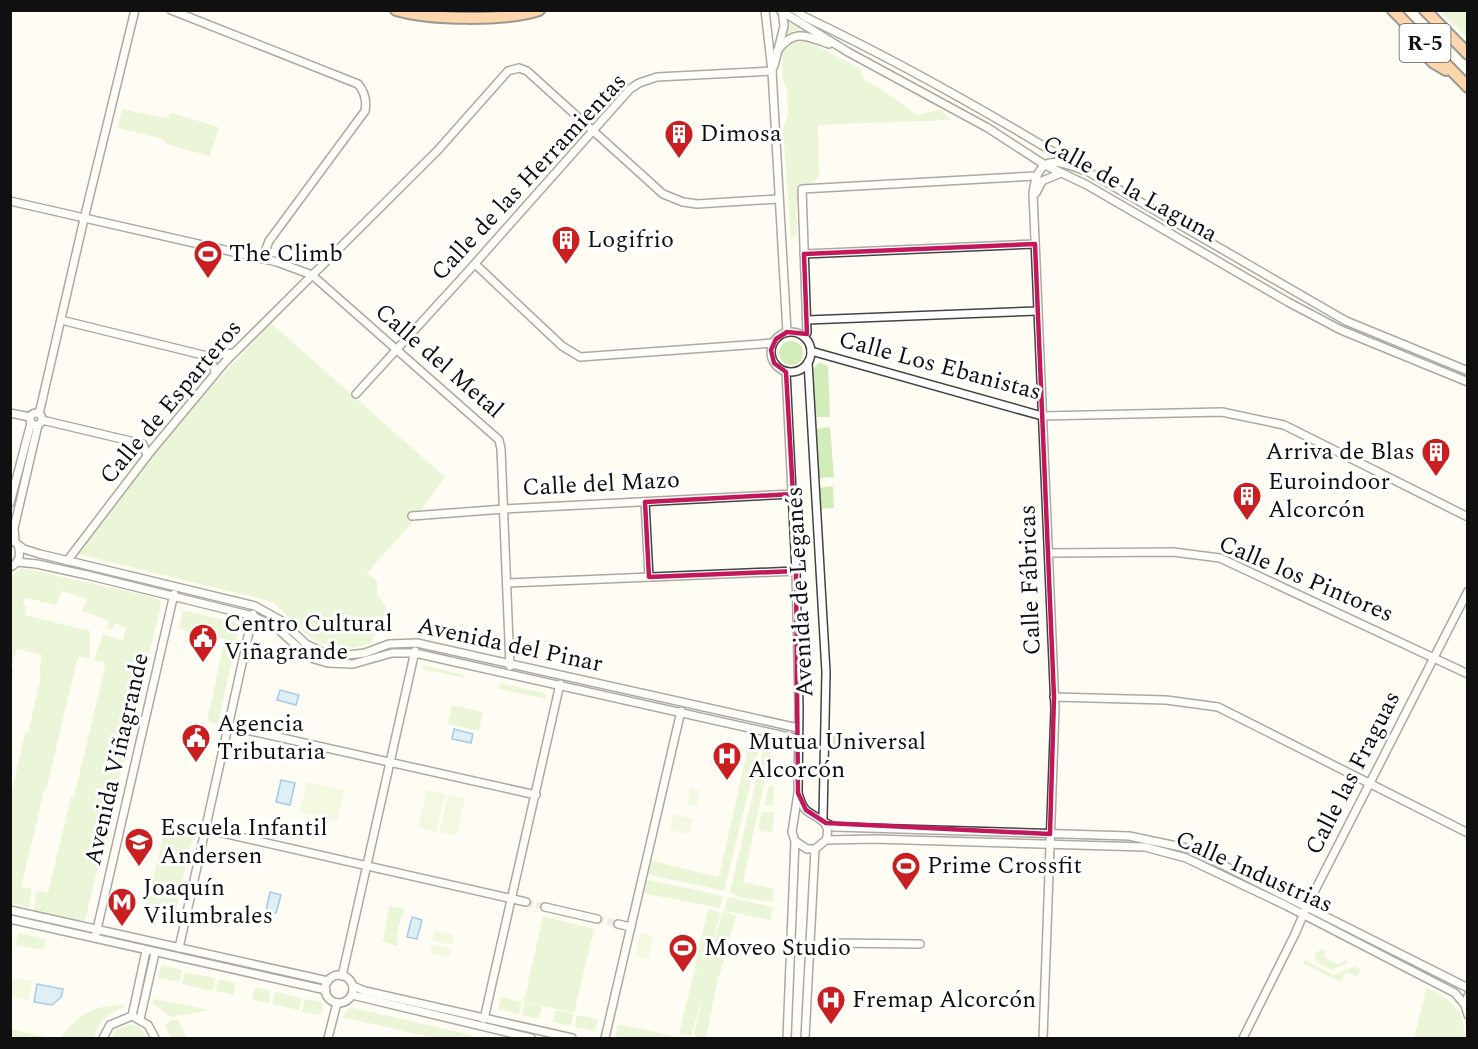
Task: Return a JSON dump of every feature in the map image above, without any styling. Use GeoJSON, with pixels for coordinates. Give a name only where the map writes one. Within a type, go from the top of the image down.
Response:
{"type":"FeatureCollection","features":[{"type":"Feature","properties":{"kind":"highway"},"geometry":{"type":"LineString","coordinates":[[396,10],[444,18],[491,17],[539,10]]}},
{"type":"Feature","properties":{"kind":"highway","name":"R-5"},"geometry":{"type":"LineString","coordinates":[[1393,10],[1467,87]]}},
{"type":"Feature","properties":{"kind":"highway","name":"R-5"},"geometry":{"type":"LineString","coordinates":[[1425,10],[1467,54]]}},
{"type":"Feature","properties":{"kind":"highway"},"geometry":{"type":"LineString","coordinates":[[1415,44],[1434,63],[1457,76]]}},
{"type":"Feature","properties":{"kind":"street"},"geometry":{"type":"LineString","coordinates":[[10,567],[20,557],[14,542],[14,528],[36,420],[135,10]]}},
{"type":"Feature","properties":{"kind":"street"},"geometry":{"type":"LineString","coordinates":[[171,10],[358,84],[365,97],[367,103],[365,111],[269,241],[262,259]]}},
{"type":"Feature","properties":{"kind":"street"},"geometry":{"type":"LineString","coordinates":[[765,10],[772,71],[787,332]]}},
{"type":"Feature","properties":{"kind":"street"},"geometry":{"type":"LineString","coordinates":[[795,10],[830,30]]}},
{"type":"Feature","properties":{"kind":"street"},"geometry":{"type":"LineString","coordinates":[[803,10],[830,30]]}},
{"type":"Feature","properties":{"kind":"street"},"geometry":{"type":"LineString","coordinates":[[772,71],[784,26],[781,11]]}},
{"type":"Feature","properties":{"kind":"street","name":"Calle de la Laguna"},"geometry":{"type":"LineString","coordinates":[[781,11],[848,52],[988,128],[1045,165],[1088,185],[1288,302],[1341,330],[1467,382]]}},
{"type":"Feature","properties":{"kind":"street","name":"Calle de la Laguna"},"geometry":{"type":"LineString","coordinates":[[830,30],[996,117],[1083,170],[1346,321],[1467,371]]}},
{"type":"Feature","properties":{"kind":"street"},"geometry":{"type":"LineString","coordinates":[[777,51],[784,41],[798,35],[806,35],[848,52]]}},
{"type":"Feature","properties":{"kind":"street","name":"Calle de Esparteros"},"geometry":{"type":"LineString","coordinates":[[67,561],[159,441],[233,353],[438,150],[508,71],[519,68],[527,71],[595,130]]}},
{"type":"Feature","properties":{"kind":"street","name":"Calle de las Herramientas"},"geometry":{"type":"LineString","coordinates":[[356,394],[630,90],[647,80],[772,71]]}},
{"type":"Feature","properties":{"kind":"street"},"geometry":{"type":"LineString","coordinates":[[595,130],[663,194],[683,202],[697,204],[778,199]]}},
{"type":"Feature","properties":{"kind":"street"},"geometry":{"type":"LineString","coordinates":[[803,336],[807,333],[807,320],[802,189],[1035,176],[1045,165],[1053,161],[1083,170]]}},
{"type":"Feature","properties":{"kind":"street"},"geometry":{"type":"LineString","coordinates":[[1034,198],[1042,181],[1061,174]]}},
{"type":"Feature","properties":{"kind":"street","name":"Calle Fábricas"},"geometry":{"type":"LineString","coordinates":[[1035,176],[1035,244],[1054,697],[1043,1038]]}},
{"type":"Feature","properties":{"kind":"street"},"geometry":{"type":"LineString","coordinates":[[10,201],[262,259],[312,275]]}},
{"type":"Feature","properties":{"kind":"street"},"geometry":{"type":"LineString","coordinates":[[804,254],[1035,244]]}},
{"type":"Feature","properties":{"kind":"street"},"geometry":{"type":"LineString","coordinates":[[475,264],[562,345],[580,357],[773,343]]}},
{"type":"Feature","properties":{"kind":"street","name":"Calle del Metal"},"geometry":{"type":"LineString","coordinates":[[312,275],[499,440],[508,584],[509,674]]}},
{"type":"Feature","properties":{"kind":"street"},"geometry":{"type":"LineString","coordinates":[[807,320],[1038,311]]}},
{"type":"Feature","properties":{"kind":"street"},"geometry":{"type":"LineString","coordinates":[[61,320],[207,356],[233,353]]}},
{"type":"Feature","properties":{"kind":"street"},"geometry":{"type":"LineString","coordinates":[[787,332],[803,336],[811,351],[808,362],[801,370],[786,372],[774,363],[771,357],[773,343],[781,334],[787,332]]}},
{"type":"Feature","properties":{"kind":"street","name":"Calle Los Ebanistas"},"geometry":{"type":"LineString","coordinates":[[811,351],[1042,416],[1222,412],[1284,425],[1467,517]]}},
{"type":"Feature","properties":{"kind":"street"},"geometry":{"type":"LineString","coordinates":[[207,356],[215,373]]}},
{"type":"Feature","properties":{"kind":"street","name":"Avenida de Leganés"},"geometry":{"type":"LineString","coordinates":[[808,362],[826,672],[824,821]]}},
{"type":"Feature","properties":{"kind":"street","name":"Avenida de Leganés"},"geometry":{"type":"LineString","coordinates":[[786,372],[796,570],[798,794],[794,824]]}},
{"type":"Feature","properties":{"kind":"street"},"geometry":{"type":"LineString","coordinates":[[10,413],[143,444],[159,441]]}},
{"type":"Feature","properties":{"kind":"street"},"geometry":{"type":"LineString","coordinates":[[10,503],[36,420]]}},
{"type":"Feature","properties":{"kind":"street"},"geometry":{"type":"LineString","coordinates":[[143,444],[149,454]]}},
{"type":"Feature","properties":{"kind":"street","name":"Calle del Mazo"},"geometry":{"type":"LineString","coordinates":[[412,516],[793,494]]}},
{"type":"Feature","properties":{"kind":"street"},"geometry":{"type":"LineString","coordinates":[[645,502],[648,576]]}},
{"type":"Feature","properties":{"kind":"street","name":"Avenida del Pinar"},"geometry":{"type":"LineString","coordinates":[[14,542],[24,549],[253,616],[278,628],[314,659],[328,663],[353,664],[392,653],[415,653],[798,739]]}},
{"type":"Feature","properties":{"kind":"street","name":"Calle los Pintores"},"geometry":{"type":"LineString","coordinates":[[1049,554],[1173,552],[1220,558],[1467,674]]}},
{"type":"Feature","properties":{"kind":"street","name":"Avenida del Pinar"},"geometry":{"type":"LineString","coordinates":[[17,562],[255,606],[282,621],[306,644],[322,652],[339,656],[365,653],[389,644],[417,643],[798,728]]}},
{"type":"Feature","properties":{"kind":"street"},"geometry":{"type":"LineString","coordinates":[[508,584],[796,570]]}},
{"type":"Feature","properties":{"kind":"street","name":"Calle las Fraguas"},"geometry":{"type":"LineString","coordinates":[[1243,1038],[1307,906],[1467,591]]}},
{"type":"Feature","properties":{"kind":"street","name":"Avenida Viñagrande"},"geometry":{"type":"LineString","coordinates":[[95,938],[175,592]]}},
{"type":"Feature","properties":{"kind":"street"},"geometry":{"type":"LineString","coordinates":[[178,948],[255,606]]}},
{"type":"Feature","properties":{"kind":"street"},"geometry":{"type":"LineString","coordinates":[[342,976],[417,643]]}},
{"type":"Feature","properties":{"kind":"street"},"geometry":{"type":"LineString","coordinates":[[484,1019],[562,675]]}},
{"type":"Feature","properties":{"kind":"street"},"geometry":{"type":"LineString","coordinates":[[1054,697],[1166,700],[1218,707],[1467,834]]}},
{"type":"Feature","properties":{"kind":"street"},"geometry":{"type":"LineString","coordinates":[[605,1038],[682,702]]}},
{"type":"Feature","properties":{"kind":"street"},"geometry":{"type":"LineString","coordinates":[[228,729],[242,729],[536,795]]}},
{"type":"Feature","properties":{"kind":"street"},"geometry":{"type":"LineString","coordinates":[[795,841],[807,849],[815,849],[826,840],[828,828],[824,821],[806,810],[798,794]]}},
{"type":"Feature","properties":{"kind":"street"},"geometry":{"type":"LineString","coordinates":[[787,1038],[795,841],[792,832],[799,818],[806,814],[815,814]]}},
{"type":"Feature","properties":{"kind":"street","name":"Calle Industrias"},"geometry":{"type":"LineString","coordinates":[[824,821],[834,826],[1130,836],[1191,849],[1467,988]]}},
{"type":"Feature","properties":{"kind":"street"},"geometry":{"type":"LineString","coordinates":[[205,829],[526,902]]}},
{"type":"Feature","properties":{"kind":"street","name":"Calle Industrias"},"geometry":{"type":"LineString","coordinates":[[826,840],[1050,843],[1145,847],[1186,858],[1303,914],[1455,993],[1465,1005]]}},
{"type":"Feature","properties":{"kind":"street"},"geometry":{"type":"LineString","coordinates":[[794,865],[807,849]]}},
{"type":"Feature","properties":{"kind":"street"},"geometry":{"type":"LineString","coordinates":[[805,1038],[815,849]]}},
{"type":"Feature","properties":{"kind":"street"},"geometry":{"type":"LineString","coordinates":[[545,907],[597,919]]}},
{"type":"Feature","properties":{"kind":"street"},"geometry":{"type":"LineString","coordinates":[[10,910],[328,981]]}},
{"type":"Feature","properties":{"kind":"street"},"geometry":{"type":"LineString","coordinates":[[10,919],[326,990]]}},
{"type":"Feature","properties":{"kind":"street"},"geometry":{"type":"LineString","coordinates":[[618,924],[631,927]]}},
{"type":"Feature","properties":{"kind":"street"},"geometry":{"type":"LineString","coordinates":[[830,943],[920,944]]}},
{"type":"Feature","properties":{"kind":"street"},"geometry":{"type":"LineString","coordinates":[[132,1016],[146,951]]}},
{"type":"Feature","properties":{"kind":"street"},"geometry":{"type":"LineString","coordinates":[[140,1019],[155,953]]}},
{"type":"Feature","properties":{"kind":"street"},"geometry":{"type":"LineString","coordinates":[[334,976],[342,976],[349,980],[353,987],[352,995],[345,1002],[337,1003],[329,999],[326,990],[328,981],[334,976]]}},
{"type":"Feature","properties":{"kind":"street"},"geometry":{"type":"LineString","coordinates":[[353,987],[572,1038]]}},
{"type":"Feature","properties":{"kind":"street"},"geometry":{"type":"LineString","coordinates":[[352,995],[531,1038]]}},
{"type":"Feature","properties":{"kind":"street"},"geometry":{"type":"LineString","coordinates":[[1467,996],[1465,1005],[1467,1015]]}},
{"type":"Feature","properties":{"kind":"street"},"geometry":{"type":"LineString","coordinates":[[328,1038],[337,1003]]}},
{"type":"Feature","properties":{"kind":"street"},"geometry":{"type":"LineString","coordinates":[[103,1038],[110,1025],[132,1016],[148,1025],[155,1038]]}},
{"type":"Feature","properties":{"kind":"highlighted area"},"geometry":{"type":"Polygon","coordinates":[[[1035,244],[1054,697],[1050,834],[826,823],[806,810],[798,793],[796,571],[649,577],[645,502],[793,494],[786,372],[774,363],[771,350],[776,339],[787,332],[807,334],[804,254],[1035,244]]]}},
{"type":"Feature","properties":{"kind":"green space"},"geometry":{"type":"Polygon","coordinates":[[[1440,11],[1467,11],[1467,38],[1440,11]]]}},
{"type":"Feature","properties":{"kind":"green space"},"geometry":{"type":"Polygon","coordinates":[[[787,19],[807,31],[794,31],[785,35],[787,19]]]}},
{"type":"Feature","properties":{"kind":"green space"},"geometry":{"type":"Polygon","coordinates":[[[803,39],[860,68],[864,79],[917,115],[939,110],[952,120],[818,125],[819,177],[799,196],[796,208],[797,235],[791,239],[783,129],[788,114],[787,89],[782,78],[782,53],[789,43],[803,39]]]}},
{"type":"Feature","properties":{"kind":"green space"},"geometry":{"type":"Polygon","coordinates":[[[122,109],[165,118],[172,113],[219,127],[210,156],[169,145],[160,138],[117,128],[122,109]]]}},
{"type":"Feature","properties":{"kind":"green space"},"geometry":{"type":"Polygon","coordinates":[[[271,323],[445,477],[411,524],[367,573],[377,581],[377,594],[387,609],[371,643],[354,648],[321,644],[308,636],[273,602],[77,554],[184,416],[271,323]]]}},
{"type":"Feature","properties":{"kind":"green space"},"geometry":{"type":"Polygon","coordinates":[[[791,341],[800,344],[803,353],[800,362],[791,365],[782,362],[779,353],[782,344],[791,341]]]}},
{"type":"Feature","properties":{"kind":"green space"},"geometry":{"type":"Polygon","coordinates":[[[819,362],[828,366],[830,417],[815,417],[813,370],[819,362]]]}},
{"type":"Feature","properties":{"kind":"green space"},"geometry":{"type":"Polygon","coordinates":[[[830,427],[834,477],[819,478],[815,429],[830,427]]]}},
{"type":"Feature","properties":{"kind":"green space"},"geometry":{"type":"Polygon","coordinates":[[[833,486],[834,508],[820,509],[818,488],[833,486]]]}},
{"type":"Feature","properties":{"kind":"green space"},"geometry":{"type":"Polygon","coordinates":[[[22,568],[158,598],[161,604],[85,921],[33,912],[37,890],[47,893],[49,889],[71,797],[74,797],[105,667],[104,662],[94,660],[103,634],[123,640],[126,627],[115,624],[113,630],[107,628],[108,620],[82,611],[87,599],[76,595],[61,591],[57,605],[25,598],[23,605],[27,607],[25,615],[90,631],[90,659],[79,656],[77,660],[22,883],[22,887],[32,889],[29,908],[11,903],[11,795],[41,676],[39,675],[42,655],[17,649],[11,668],[11,576],[22,568]]]}},
{"type":"Feature","properties":{"kind":"green space"},"geometry":{"type":"Polygon","coordinates":[[[183,610],[240,624],[218,724],[207,721],[225,639],[179,629],[183,610]]]}},
{"type":"Feature","properties":{"kind":"green space"},"geometry":{"type":"Polygon","coordinates":[[[423,665],[465,675],[464,678],[422,669],[423,665]]]}},
{"type":"Feature","properties":{"kind":"green space"},"geometry":{"type":"Polygon","coordinates":[[[11,668],[14,669],[11,684],[11,668]]]}},
{"type":"Feature","properties":{"kind":"green space"},"geometry":{"type":"Polygon","coordinates":[[[500,683],[547,694],[546,699],[499,689],[500,683]]]}},
{"type":"Feature","properties":{"kind":"green space"},"geometry":{"type":"Polygon","coordinates":[[[452,705],[483,712],[479,731],[448,724],[452,705]]]}},
{"type":"Feature","properties":{"kind":"green space"},"geometry":{"type":"Polygon","coordinates":[[[831,733],[839,733],[838,751],[830,751],[831,733]]]}},
{"type":"Feature","properties":{"kind":"green space"},"geometry":{"type":"Polygon","coordinates":[[[749,743],[760,745],[724,891],[646,874],[649,860],[719,877],[749,743]]]}},
{"type":"Feature","properties":{"kind":"green space"},"geometry":{"type":"Polygon","coordinates":[[[764,746],[772,747],[743,882],[774,889],[773,902],[741,898],[730,892],[764,746]]]}},
{"type":"Feature","properties":{"kind":"green space"},"geometry":{"type":"Polygon","coordinates":[[[306,782],[344,791],[337,821],[300,812],[306,782]]]}},
{"type":"Feature","properties":{"kind":"green space"},"geometry":{"type":"Polygon","coordinates":[[[769,786],[774,786],[773,806],[764,805],[769,786]]]}},
{"type":"Feature","properties":{"kind":"green space"},"geometry":{"type":"Polygon","coordinates":[[[690,788],[700,791],[696,807],[687,805],[690,788]]]}},
{"type":"Feature","properties":{"kind":"green space"},"geometry":{"type":"Polygon","coordinates":[[[427,790],[445,794],[436,832],[418,828],[427,790]]]}},
{"type":"Feature","properties":{"kind":"green space"},"geometry":{"type":"Polygon","coordinates":[[[448,794],[465,799],[456,836],[439,832],[448,794]]]}},
{"type":"Feature","properties":{"kind":"green space"},"geometry":{"type":"Polygon","coordinates":[[[762,811],[774,813],[772,833],[758,830],[762,811]]]}},
{"type":"Feature","properties":{"kind":"green space"},"geometry":{"type":"Polygon","coordinates":[[[673,814],[693,819],[689,834],[669,830],[673,814]]]}},
{"type":"Feature","properties":{"kind":"green space"},"geometry":{"type":"Polygon","coordinates":[[[165,830],[193,836],[174,918],[145,911],[165,830]]]}},
{"type":"Feature","properties":{"kind":"green space"},"geometry":{"type":"Polygon","coordinates":[[[645,879],[723,896],[720,908],[642,893],[645,879]]]}},
{"type":"Feature","properties":{"kind":"green space"},"geometry":{"type":"Polygon","coordinates":[[[728,897],[772,907],[771,920],[724,911],[728,897]]]}},
{"type":"Feature","properties":{"kind":"green space"},"geometry":{"type":"Polygon","coordinates":[[[389,906],[405,909],[396,938],[398,939],[397,946],[383,942],[389,906]]]}},
{"type":"Feature","properties":{"kind":"green space"},"geometry":{"type":"Polygon","coordinates":[[[708,909],[720,912],[706,974],[722,912],[736,915],[719,977],[714,976],[718,978],[706,1038],[696,1037],[694,1034],[703,994],[691,1036],[679,1034],[694,972],[702,973],[694,971],[708,909]]]}},
{"type":"Feature","properties":{"kind":"green space"},"geometry":{"type":"Polygon","coordinates":[[[543,916],[594,929],[574,1013],[523,1001],[543,916]]]}},
{"type":"Feature","properties":{"kind":"green space"},"geometry":{"type":"Polygon","coordinates":[[[435,930],[454,935],[452,945],[432,941],[435,930]]]}},
{"type":"Feature","properties":{"kind":"green space"},"geometry":{"type":"Polygon","coordinates":[[[18,933],[46,939],[43,950],[15,945],[18,933]]]}},
{"type":"Feature","properties":{"kind":"green space"},"geometry":{"type":"Polygon","coordinates":[[[641,933],[653,936],[649,959],[636,956],[641,933]]]}},
{"type":"Feature","properties":{"kind":"green space"},"geometry":{"type":"Polygon","coordinates":[[[431,944],[451,948],[450,958],[430,953],[431,944]]]}},
{"type":"Feature","properties":{"kind":"green space"},"geometry":{"type":"Polygon","coordinates":[[[1321,949],[1325,951],[1324,957],[1338,964],[1346,960],[1348,963],[1332,970],[1316,962],[1315,954],[1321,949]]]}},
{"type":"Feature","properties":{"kind":"green space"},"geometry":{"type":"Polygon","coordinates":[[[1305,960],[1334,975],[1355,966],[1361,970],[1357,977],[1346,972],[1340,982],[1303,963],[1305,960]]]}},
{"type":"Feature","properties":{"kind":"green space"},"geometry":{"type":"Polygon","coordinates":[[[161,965],[182,970],[179,982],[158,978],[161,965]]]}},
{"type":"Feature","properties":{"kind":"green space"},"geometry":{"type":"Polygon","coordinates":[[[185,972],[216,978],[212,991],[182,984],[185,972]]]}},
{"type":"Feature","properties":{"kind":"green space"},"geometry":{"type":"Polygon","coordinates":[[[11,977],[32,981],[28,1000],[11,996],[11,977]]]}},
{"type":"Feature","properties":{"kind":"green space"},"geometry":{"type":"Polygon","coordinates":[[[219,979],[236,983],[233,995],[216,991],[219,979]]]}},
{"type":"Feature","properties":{"kind":"green space"},"geometry":{"type":"Polygon","coordinates":[[[255,987],[271,991],[269,1003],[252,1000],[255,987]]]}},
{"type":"Feature","properties":{"kind":"green space"},"geometry":{"type":"Polygon","coordinates":[[[1427,988],[1449,1001],[1460,1013],[1463,1020],[1463,1038],[1414,1038],[1427,988]]]}},
{"type":"Feature","properties":{"kind":"green space"},"geometry":{"type":"Polygon","coordinates":[[[275,992],[302,998],[299,1010],[272,1004],[275,992]]]}},
{"type":"Feature","properties":{"kind":"green space"},"geometry":{"type":"Polygon","coordinates":[[[501,997],[522,1002],[519,1014],[498,1009],[501,997]]]}},
{"type":"Feature","properties":{"kind":"green space"},"geometry":{"type":"Polygon","coordinates":[[[154,999],[210,1010],[171,1017],[152,1003],[154,999]]]}},
{"type":"Feature","properties":{"kind":"green space"},"geometry":{"type":"Polygon","coordinates":[[[305,999],[322,1002],[321,1015],[302,1012],[305,999]]]}},
{"type":"Feature","properties":{"kind":"green space"},"geometry":{"type":"Polygon","coordinates":[[[525,1002],[542,1006],[539,1019],[522,1015],[525,1002]]]}},
{"type":"Feature","properties":{"kind":"green space"},"geometry":{"type":"Polygon","coordinates":[[[124,1005],[123,1008],[104,1019],[94,1038],[61,1037],[88,1012],[105,1006],[124,1005]]]}},
{"type":"Feature","properties":{"kind":"green space"},"geometry":{"type":"Polygon","coordinates":[[[350,1007],[471,1035],[470,1038],[434,1038],[342,1017],[350,1007]]]}},
{"type":"Feature","properties":{"kind":"green space"},"geometry":{"type":"Polygon","coordinates":[[[556,1010],[573,1014],[571,1026],[553,1022],[556,1010]]]}},
{"type":"Feature","properties":{"kind":"green space"},"geometry":{"type":"Polygon","coordinates":[[[577,1015],[598,1019],[595,1031],[575,1027],[577,1015]]]}},
{"type":"Feature","properties":{"kind":"green space"},"geometry":{"type":"Polygon","coordinates":[[[171,1020],[178,1020],[187,1038],[171,1038],[165,1026],[171,1020]]]}},
{"type":"Feature","properties":{"kind":"green space"},"geometry":{"type":"Polygon","coordinates":[[[130,1024],[140,1027],[148,1038],[111,1038],[117,1029],[130,1024]]]}},
{"type":"Feature","properties":{"kind":"green space"},"geometry":{"type":"Polygon","coordinates":[[[618,1024],[682,1038],[615,1036],[618,1024]]]}},
{"type":"Feature","properties":{"kind":"green space"},"geometry":{"type":"Polygon","coordinates":[[[11,1029],[50,1038],[11,1038],[11,1029]]]}},
{"type":"Feature","properties":{"kind":"water"},"geometry":{"type":"Polygon","coordinates":[[[280,690],[299,695],[296,705],[277,700],[280,690]]]}},
{"type":"Feature","properties":{"kind":"water"},"geometry":{"type":"Polygon","coordinates":[[[454,729],[473,734],[471,743],[452,739],[454,729]]]}},
{"type":"Feature","properties":{"kind":"water"},"geometry":{"type":"Polygon","coordinates":[[[281,780],[295,783],[290,805],[276,802],[281,780]]]}},
{"type":"Feature","properties":{"kind":"water"},"geometry":{"type":"Polygon","coordinates":[[[270,892],[281,895],[276,913],[266,911],[270,892]]]}},
{"type":"Feature","properties":{"kind":"water"},"geometry":{"type":"Polygon","coordinates":[[[412,917],[422,920],[417,939],[407,937],[412,917]]]}},
{"type":"Feature","properties":{"kind":"water"},"geometry":{"type":"Polygon","coordinates":[[[37,984],[63,989],[61,997],[52,1005],[34,1002],[37,984]]]}},
{"type":"Feature","properties":{"kind":"tunnel"},"geometry":{"type":"LineString","coordinates":[[526,902],[545,907]]}},
{"type":"Feature","properties":{"kind":"tunnel"},"geometry":{"type":"LineString","coordinates":[[597,919],[618,924]]}},
{"type":"Feature","properties":{"kind":"place","name":"Dimosa"},"geometry":{"type":"Point","coordinates":[679,160]}},
{"type":"Feature","properties":{"kind":"place","name":"Logifrio"},"geometry":{"type":"Point","coordinates":[566,266]}},
{"type":"Feature","properties":{"kind":"place","name":"The Climb"},"geometry":{"type":"Point","coordinates":[208,280]}},
{"type":"Feature","properties":{"kind":"place","name":"Arriva de Blas"},"geometry":{"type":"Point","coordinates":[1436,478]}},
{"type":"Feature","properties":{"kind":"place","name":"Euroindoor Alcorcón"},"geometry":{"type":"Point","coordinates":[1247,522]}},
{"type":"Feature","properties":{"kind":"place","name":"Centro Cultural Viñagrande"},"geometry":{"type":"Point","coordinates":[203,664]}},
{"type":"Feature","properties":{"kind":"place","name":"Agencia Tributaria"},"geometry":{"type":"Point","coordinates":[196,764]}},
{"type":"Feature","properties":{"kind":"place","name":"Mutua Universal Alcorcón"},"geometry":{"type":"Point","coordinates":[727,782]}},
{"type":"Feature","properties":{"kind":"place","name":"Escuela Infantil Andersen"},"geometry":{"type":"Point","coordinates":[139,868]}},
{"type":"Feature","properties":{"kind":"place","name":"Prime Crossfit"},"geometry":{"type":"Point","coordinates":[906,892]}},
{"type":"Feature","properties":{"kind":"place","name":"Joaquín Vilumbrales"},"geometry":{"type":"Point","coordinates":[122,928]}},
{"type":"Feature","properties":{"kind":"place","name":"Moveo Studio"},"geometry":{"type":"Point","coordinates":[683,974]}},
{"type":"Feature","properties":{"kind":"place","name":"Fremap Alcorcón"},"geometry":{"type":"Point","coordinates":[831,1026]}}]}
